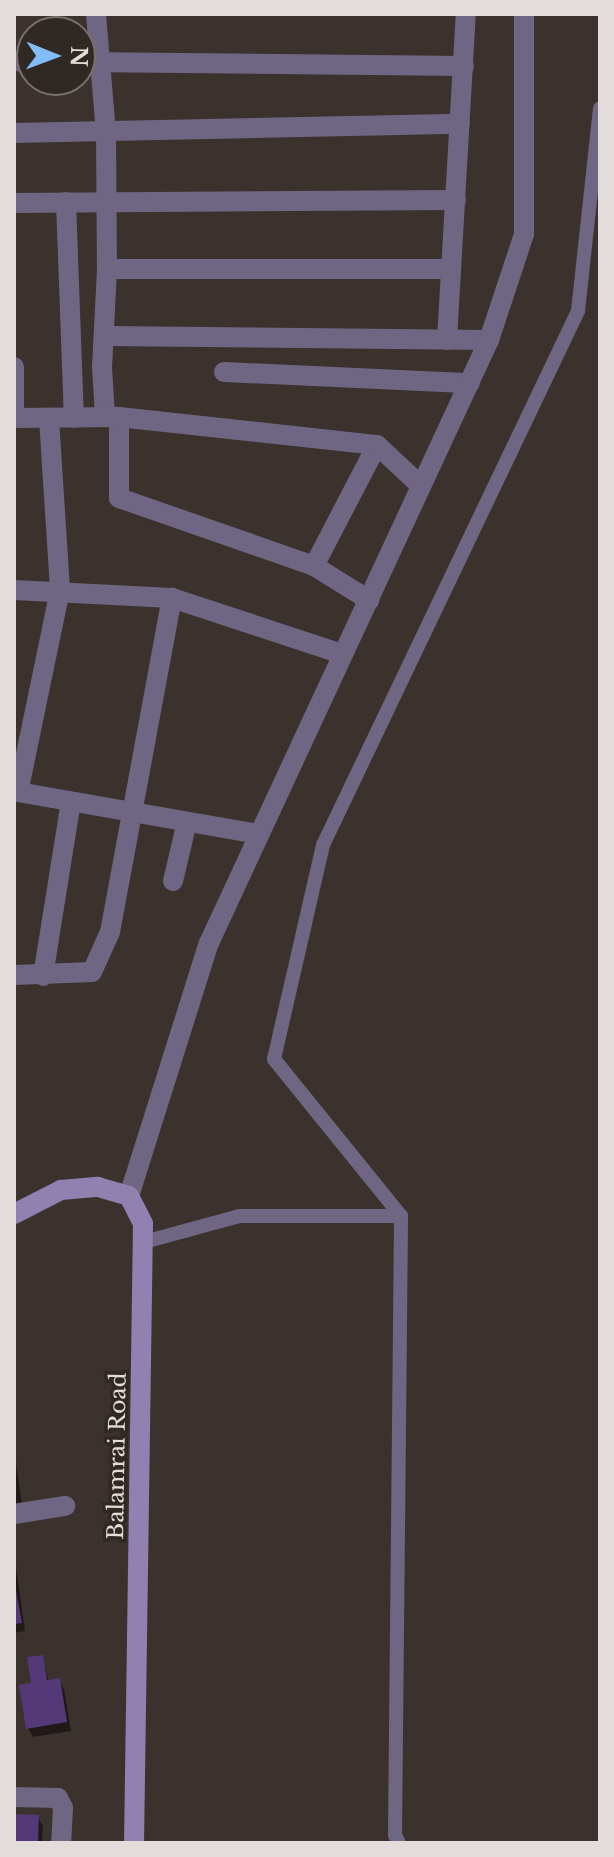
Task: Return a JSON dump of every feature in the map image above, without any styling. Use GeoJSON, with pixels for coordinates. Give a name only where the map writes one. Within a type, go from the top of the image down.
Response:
{"type":"FeatureCollection","features":[{"type":"Feature","properties":{"kind":"street"},"geometry":{"type":"LineString","coordinates":[[447,340],[466,14]]}},
{"type":"Feature","properties":{"kind":"street"},"geometry":{"type":"LineString","coordinates":[[14,1214],[61,1190],[98,1187],[129,1196],[209,943],[489,340],[524,234],[524,14]]}},
{"type":"Feature","properties":{"kind":"street"},"geometry":{"type":"LineString","coordinates":[[96,62],[464,66]]}},
{"type":"Feature","properties":{"kind":"street"},"geometry":{"type":"LineString","coordinates":[[96,91],[106,133],[105,416],[377,445],[421,486]]}},
{"type":"Feature","properties":{"kind":"street"},"geometry":{"type":"LineString","coordinates":[[14,133],[460,124]]}},
{"type":"Feature","properties":{"kind":"street"},"geometry":{"type":"LineString","coordinates":[[14,203],[456,200]]}},
{"type":"Feature","properties":{"kind":"street"},"geometry":{"type":"LineString","coordinates":[[66,202],[74,418]]}},
{"type":"Feature","properties":{"kind":"street"},"geometry":{"type":"LineString","coordinates":[[107,269],[451,269]]}},
{"type":"Feature","properties":{"kind":"street"},"geometry":{"type":"LineString","coordinates":[[104,336],[489,340]]}},
{"type":"Feature","properties":{"kind":"street"},"geometry":{"type":"LineString","coordinates":[[14,367],[14,417],[119,417]]}},
{"type":"Feature","properties":{"kind":"street"},"geometry":{"type":"LineString","coordinates":[[224,372],[470,383]]}},
{"type":"Feature","properties":{"kind":"street"},"geometry":{"type":"LineString","coordinates":[[119,417],[119,498],[314,566],[369,600]]}},
{"type":"Feature","properties":{"kind":"street"},"geometry":{"type":"LineString","coordinates":[[49,419],[60,590],[16,802],[71,802],[258,834]]}},
{"type":"Feature","properties":{"kind":"street"},"geometry":{"type":"LineString","coordinates":[[314,566],[377,445]]}},
{"type":"Feature","properties":{"kind":"street"},"geometry":{"type":"LineString","coordinates":[[14,590],[172,598],[342,654]]}},
{"type":"Feature","properties":{"kind":"street"},"geometry":{"type":"LineString","coordinates":[[14,975],[92,972],[110,932],[172,598]]}},
{"type":"Feature","properties":{"kind":"street"},"geometry":{"type":"LineString","coordinates":[[43,976],[71,802]]}},
{"type":"Feature","properties":{"kind":"street"},"geometry":{"type":"LineString","coordinates":[[173,881],[187,822]]}},
{"type":"Feature","properties":{"kind":"street","name":"Balamrai Road"},"geometry":{"type":"LineString","coordinates":[[129,1196],[143,1224],[144,1242],[134,1843]]}},
{"type":"Feature","properties":{"kind":"street"},"geometry":{"type":"LineString","coordinates":[[14,1514],[65,1506]]}},
{"type":"Feature","properties":{"kind":"street"},"geometry":{"type":"LineString","coordinates":[[14,1797],[58,1798],[63,1808],[61,1843]]}},
{"type":"Feature","properties":{"kind":"lane"},"geometry":{"type":"LineString","coordinates":[[399,1843],[395,1819],[401,1216],[274,1059],[323,845],[578,311],[600,108]]}},
{"type":"Feature","properties":{"kind":"lane"},"geometry":{"type":"LineString","coordinates":[[144,1242],[239,1216],[401,1216]]}},
{"type":"Feature","properties":{"kind":"building"},"geometry":{"type":"Polygon","coordinates":[[[14,1580],[22,1623],[14,1624],[14,1580]]]}},
{"type":"Feature","properties":{"kind":"building"},"geometry":{"type":"Polygon","coordinates":[[[43,1655],[47,1680],[60,1678],[67,1722],[26,1729],[19,1685],[31,1683],[27,1657],[43,1655]]]}},
{"type":"Feature","properties":{"kind":"building"},"geometry":{"type":"Polygon","coordinates":[[[14,1814],[39,1815],[38,1843],[14,1843],[14,1814]]]}}]}
